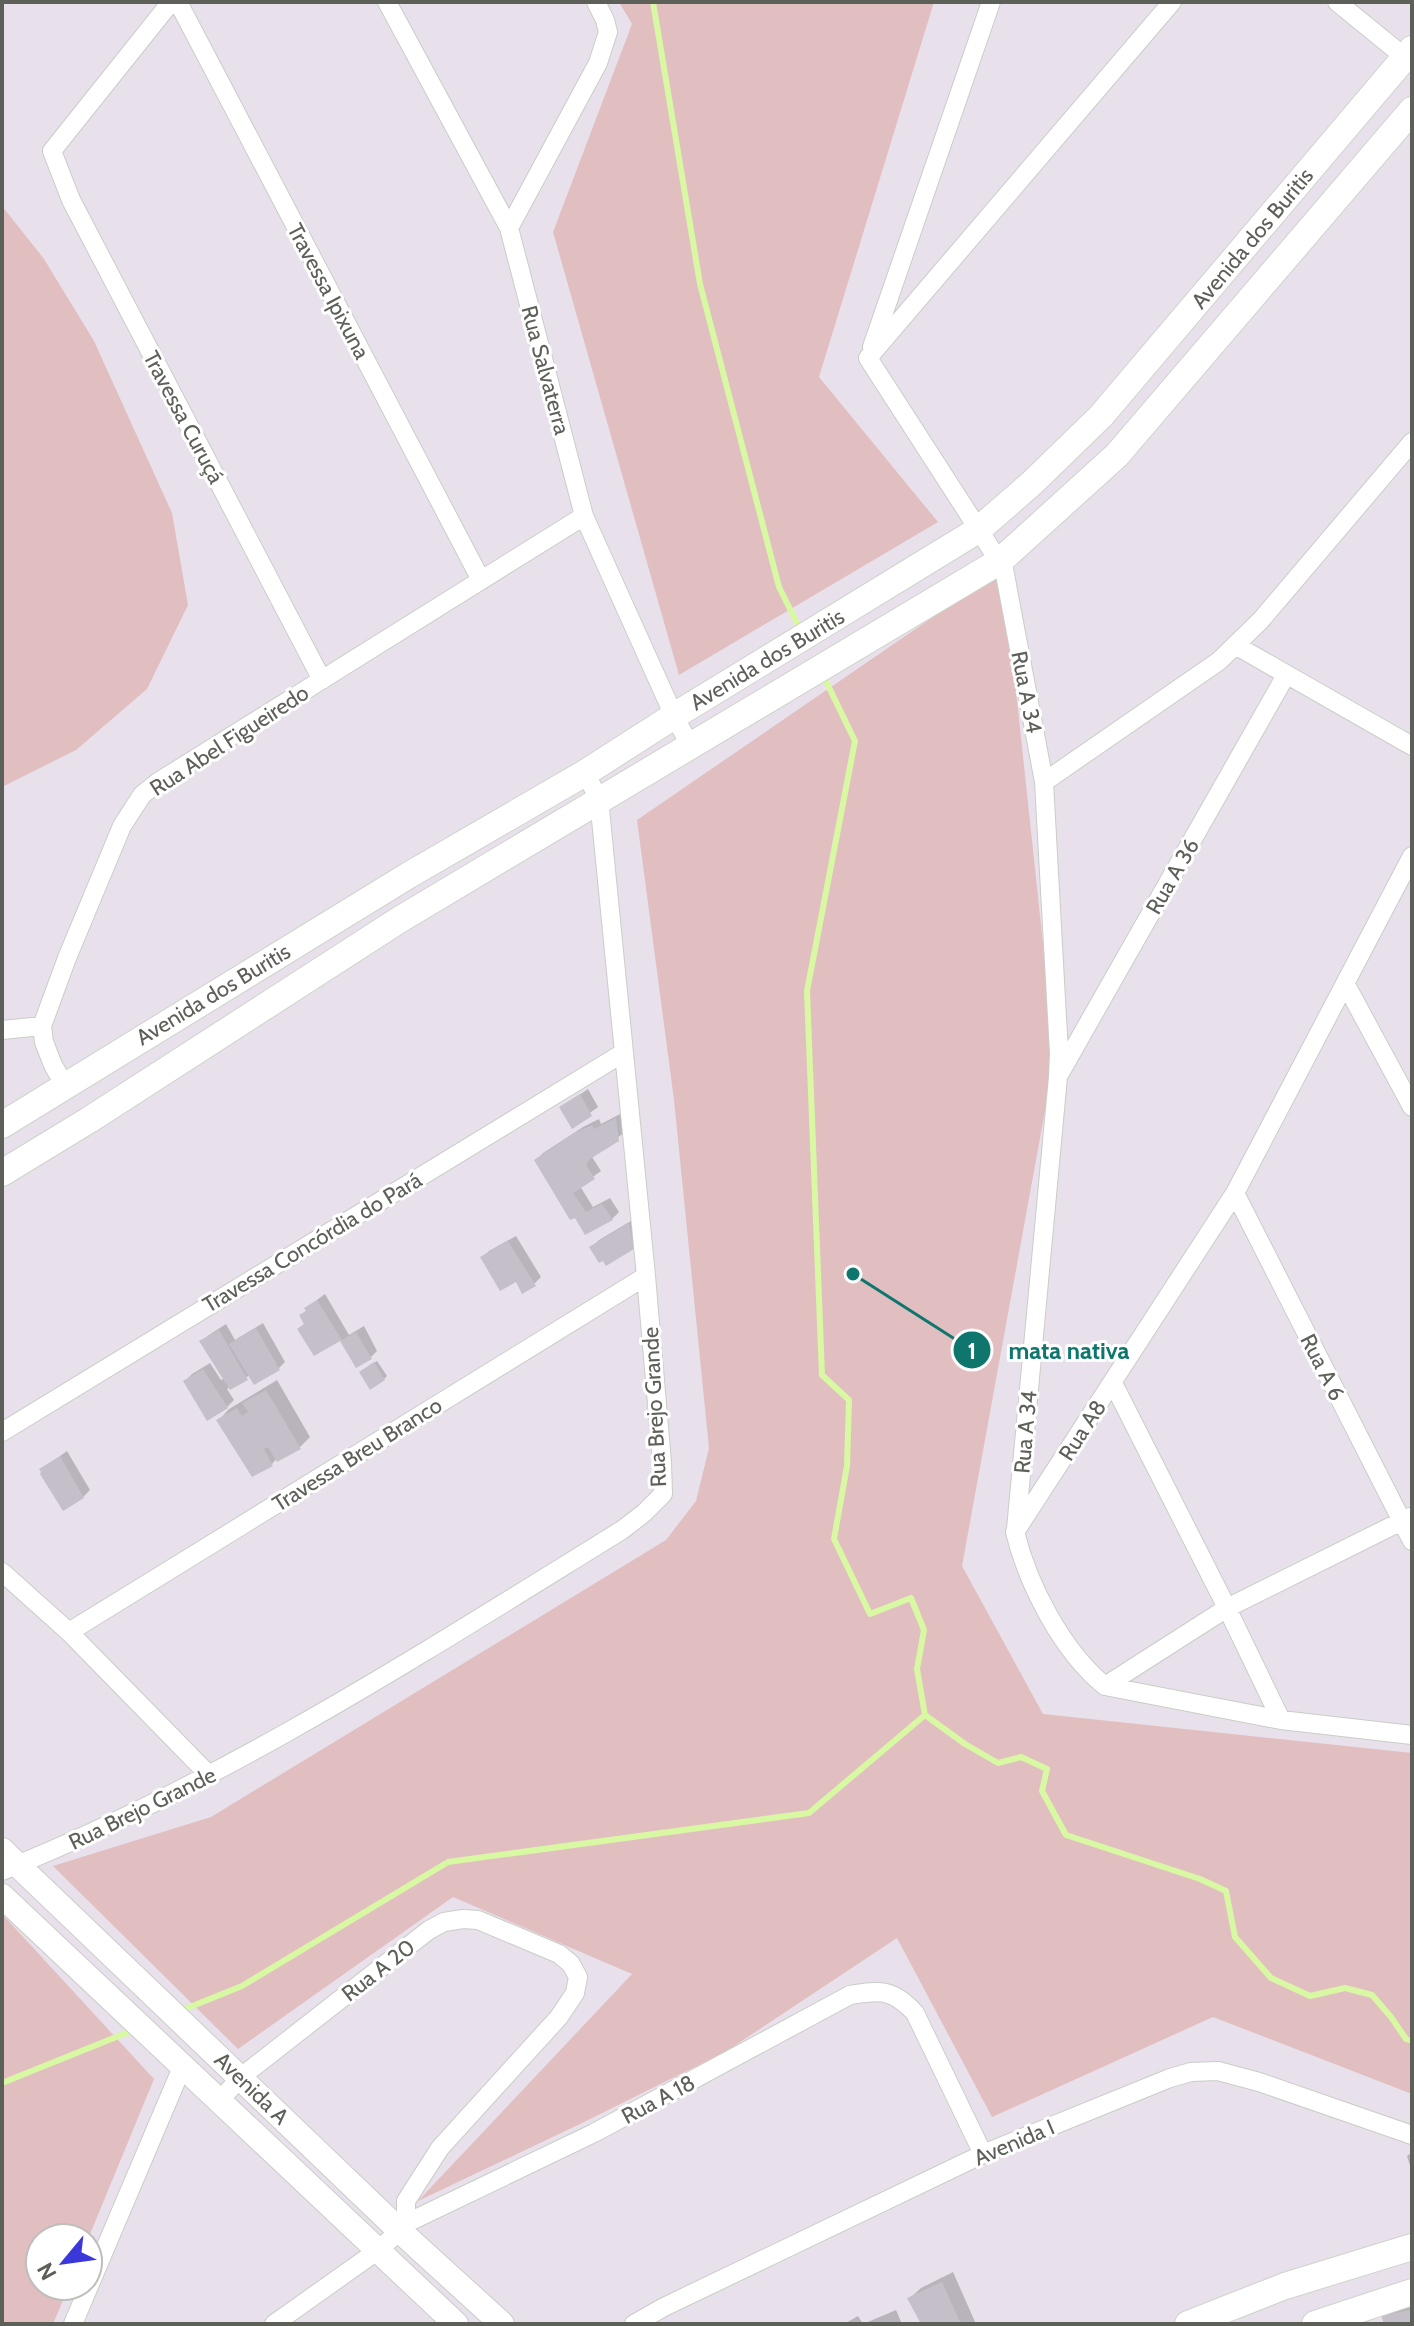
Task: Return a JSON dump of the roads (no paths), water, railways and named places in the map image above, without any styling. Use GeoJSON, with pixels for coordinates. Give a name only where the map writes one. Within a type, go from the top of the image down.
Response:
{"type":"FeatureCollection","features":[{"type":"Feature","properties":{"kind":"main road","name":"Avenida dos Buritis"},"geometry":{"type":"LineString","coordinates":[[2,1125],[409,875],[585,773],[978,530],[1101,416],[1410,56]]}},
{"type":"Feature","properties":{"kind":"main road","name":"Avenida dos Buritis"},"geometry":{"type":"LineString","coordinates":[[2,1173],[399,920],[1000,561],[1117,455],[1412,110]]}},
{"type":"Feature","properties":{"kind":"main road"},"geometry":{"type":"LineString","coordinates":[[1188,2324],[1285,2286],[1412,2247]]}},
{"type":"Feature","properties":{"kind":"main road"},"geometry":{"type":"LineString","coordinates":[[1315,2324],[1412,2292]]}},
{"type":"Feature","properties":{"kind":"street","name":"Travessa Curuçá"},"geometry":{"type":"LineString","coordinates":[[171,2],[52,151],[71,200],[322,680]]}},
{"type":"Feature","properties":{"kind":"street","name":"Travessa Ipixuna"},"geometry":{"type":"LineString","coordinates":[[178,2],[481,580]]}},
{"type":"Feature","properties":{"kind":"street","name":"Rua Salvaterra"},"geometry":{"type":"LineString","coordinates":[[387,2],[509,228],[584,516],[690,745]]}},
{"type":"Feature","properties":{"kind":"street"},"geometry":{"type":"LineString","coordinates":[[509,228],[598,63],[608,32],[596,2]]}},
{"type":"Feature","properties":{"kind":"street"},"geometry":{"type":"LineString","coordinates":[[868,358],[991,2]]}},
{"type":"Feature","properties":{"kind":"street"},"geometry":{"type":"LineString","coordinates":[[868,358],[1172,2]]}},
{"type":"Feature","properties":{"kind":"street"},"geometry":{"type":"LineString","coordinates":[[1337,2],[1410,56]]}},
{"type":"Feature","properties":{"kind":"street","name":"Rua A 34"},"geometry":{"type":"LineString","coordinates":[[868,358],[1004,569],[1044,782],[1059,1053],[1015,1532]]}},
{"type":"Feature","properties":{"kind":"street"},"geometry":{"type":"LineString","coordinates":[[1044,782],[1219,661],[1261,620],[1412,442]]}},
{"type":"Feature","properties":{"kind":"street","name":"Rua Abel Figueiredo"},"geometry":{"type":"LineString","coordinates":[[42,1026],[122,826],[142,795],[158,782],[584,516]]}},
{"type":"Feature","properties":{"kind":"street"},"geometry":{"type":"LineString","coordinates":[[1235,645],[1412,746]]}},
{"type":"Feature","properties":{"kind":"street","name":"Rua A 36"},"geometry":{"type":"LineString","coordinates":[[1058,1077],[1286,675]]}},
{"type":"Feature","properties":{"kind":"street","name":"Rua Brejo Grande"},"geometry":{"type":"LineString","coordinates":[[7,1862],[91,1833],[210,1776],[342,1702],[622,1530],[663,1494],[646,1276],[599,799],[585,773]]}},
{"type":"Feature","properties":{"kind":"street","name":"Rua A8"},"geometry":{"type":"LineString","coordinates":[[1015,1532],[1235,1193],[1412,856]]}},
{"type":"Feature","properties":{"kind":"street"},"geometry":{"type":"LineString","coordinates":[[1345,983],[1412,1107]]}},
{"type":"Feature","properties":{"kind":"street"},"geometry":{"type":"LineString","coordinates":[[2,1030],[42,1026],[44,1042],[65,1086]]}},
{"type":"Feature","properties":{"kind":"street","name":"Travessa Concórdia do Pará"},"geometry":{"type":"LineString","coordinates":[[2,1432],[623,1053]]}},
{"type":"Feature","properties":{"kind":"street","name":"Rua A 6"},"geometry":{"type":"LineString","coordinates":[[1235,1193],[1407,1519],[1412,1541]]}},
{"type":"Feature","properties":{"kind":"street","name":"Travessa Breu Branco"},"geometry":{"type":"LineString","coordinates":[[69,1632],[646,1276]]}},
{"type":"Feature","properties":{"kind":"street"},"geometry":{"type":"LineString","coordinates":[[1113,1383],[1281,1720]]}},
{"type":"Feature","properties":{"kind":"street"},"geometry":{"type":"LineString","coordinates":[[1105,1686],[1227,1608],[1407,1519]]}},
{"type":"Feature","properties":{"kind":"street"},"geometry":{"type":"LineString","coordinates":[[1015,1532],[1022,1559],[1067,1647],[1087,1671],[1105,1686],[1281,1720],[1412,1735]]}},
{"type":"Feature","properties":{"kind":"street"},"geometry":{"type":"LineString","coordinates":[[2,1572],[69,1632],[210,1776]]}},
{"type":"Feature","properties":{"kind":"street","name":"Avenida A"},"geometry":{"type":"LineString","coordinates":[[7,1862],[406,2226],[502,2324]]}},
{"type":"Feature","properties":{"kind":"street","name":"Avenida A"},"geometry":{"type":"LineString","coordinates":[[2,1896],[456,2324]]}},
{"type":"Feature","properties":{"kind":"street","name":"Rua A 20"},"geometry":{"type":"LineString","coordinates":[[220,2100],[241,2077],[429,1930],[444,1922],[478,1920],[559,1954],[571,1964],[578,1977],[575,1993],[559,2017],[440,2148],[406,2201],[406,2226]]}},
{"type":"Feature","properties":{"kind":"street","name":"Rua A 18"},"geometry":{"type":"LineString","coordinates":[[274,2324],[377,2251],[406,2226],[594,2133],[850,1995],[888,1992],[903,2000],[915,2013],[983,2154]]}},
{"type":"Feature","properties":{"kind":"street"},"geometry":{"type":"LineString","coordinates":[[73,2324],[183,2065]]}},
{"type":"Feature","properties":{"kind":"street","name":"Avenida I"},"geometry":{"type":"LineString","coordinates":[[634,2324],[983,2154],[1191,2072],[1218,2071],[1259,2082],[1412,2135]]}},
{"type":"Feature","properties":{"kind":"waterway"},"geometry":{"type":"LineString","coordinates":[[653,2],[700,284],[779,587],[800,629]]}},
{"type":"Feature","properties":{"kind":"waterway"},"geometry":{"type":"LineString","coordinates":[[823,675],[855,741],[807,991],[822,1375],[849,1400],[847,1466],[834,1539],[870,1614],[911,1598],[924,1630],[917,1669],[925,1715],[998,1763],[1021,1757],[1047,1769],[1042,1791],[1066,1835],[1200,1879],[1226,1891],[1235,1937],[1271,1978],[1310,1996],[1345,1988],[1372,1995],[1406,2039],[1412,2041]]}},
{"type":"Feature","properties":{"kind":"waterway"},"geometry":{"type":"LineString","coordinates":[[180,2011],[242,1986],[448,1862],[809,1813],[925,1715]]}},
{"type":"Feature","properties":{"kind":"waterway"},"geometry":{"type":"LineString","coordinates":[[2,2083],[136,2029]]}},
{"type":"Feature","properties":{"kind":"place","name":"mata nativa"},"geometry":{"type":"Point","coordinates":[853,1274]}}]}
